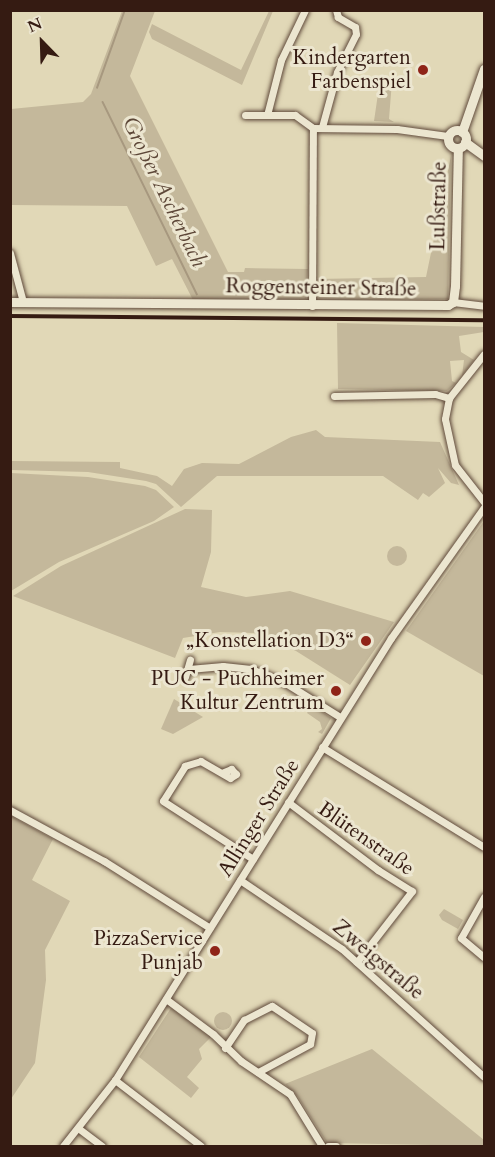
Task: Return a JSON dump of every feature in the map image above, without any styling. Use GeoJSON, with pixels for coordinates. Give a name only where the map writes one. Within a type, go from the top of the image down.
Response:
{"type":"FeatureCollection","features":[{"type":"Feature","properties":{"kind":"street"},"geometry":{"type":"LineString","coordinates":[[267,115],[281,60],[305,10]]}},
{"type":"Feature","properties":{"kind":"street"},"geometry":{"type":"LineString","coordinates":[[322,128],[337,72],[356,34],[355,27],[338,17],[336,10]]}},
{"type":"Feature","properties":{"kind":"street"},"geometry":{"type":"LineString","coordinates":[[245,115],[295,116],[313,128],[397,129],[448,136],[454,131],[462,132],[484,69]]}},
{"type":"Feature","properties":{"kind":"street"},"geometry":{"type":"LineString","coordinates":[[312,306],[313,128]]}},
{"type":"Feature","properties":{"kind":"street","name":"Lußstraße"},"geometry":{"type":"LineString","coordinates":[[453,302],[462,132]]}},
{"type":"Feature","properties":{"kind":"street"},"geometry":{"type":"LineString","coordinates":[[448,136],[450,145],[461,145],[484,156]]}},
{"type":"Feature","properties":{"kind":"street"},"geometry":{"type":"LineString","coordinates":[[10,253],[23,302]]}},
{"type":"Feature","properties":{"kind":"street","name":"Roggensteiner Straße"},"geometry":{"type":"LineString","coordinates":[[10,302],[442,307],[453,302],[484,306]]}},
{"type":"Feature","properties":{"kind":"street"},"geometry":{"type":"LineString","coordinates":[[484,354],[449,398],[445,431],[452,459],[464,479],[484,502]]}},
{"type":"Feature","properties":{"kind":"street"},"geometry":{"type":"LineString","coordinates":[[334,396],[429,394],[449,398]]}},
{"type":"Feature","properties":{"kind":"street","name":"Allinger Straße"},"geometry":{"type":"LineString","coordinates":[[63,1146],[115,1080],[340,717],[405,617],[484,507]]}},
{"type":"Feature","properties":{"kind":"street"},"geometry":{"type":"LineString","coordinates":[[184,677],[189,669],[190,660]]}},
{"type":"Feature","properties":{"kind":"street"},"geometry":{"type":"LineString","coordinates":[[189,669],[223,666],[251,669],[284,682],[340,717]]}},
{"type":"Feature","properties":{"kind":"street"},"geometry":{"type":"LineString","coordinates":[[322,747],[484,847]]}},
{"type":"Feature","properties":{"kind":"street"},"geometry":{"type":"LineString","coordinates":[[224,772],[201,761],[185,766],[163,801],[253,859]]}},
{"type":"Feature","properties":{"kind":"street","name":"Blütenstraße"},"geometry":{"type":"LineString","coordinates":[[288,802],[378,870],[412,891],[357,962]]}},
{"type":"Feature","properties":{"kind":"street"},"geometry":{"type":"LineString","coordinates":[[10,810],[104,861],[210,928]]}},
{"type":"Feature","properties":{"kind":"street","name":"Zweigstraße"},"geometry":{"type":"LineString","coordinates":[[240,880],[357,962],[484,1077]]}},
{"type":"Feature","properties":{"kind":"street"},"geometry":{"type":"LineString","coordinates":[[484,897],[461,938],[484,957]]}},
{"type":"Feature","properties":{"kind":"street"},"geometry":{"type":"LineString","coordinates":[[166,999],[213,1034],[225,1048],[294,1099],[322,1146]]}},
{"type":"Feature","properties":{"kind":"street"},"geometry":{"type":"LineString","coordinates":[[225,1048],[247,1017],[272,1006],[312,1033],[310,1044],[258,1072]]}},
{"type":"Feature","properties":{"kind":"street"},"geometry":{"type":"LineString","coordinates":[[115,1080],[201,1146]]}},
{"type":"Feature","properties":{"kind":"street"},"geometry":{"type":"LineString","coordinates":[[78,1128],[102,1146]]}},
{"type":"Feature","properties":{"kind":"street"},"geometry":{"type":"LineString","coordinates":[[328,1146],[336,1146]]}},
{"type":"Feature","properties":{"kind":"shaded area"},"geometry":{"type":"Polygon","coordinates":[[[122,11],[155,11],[130,76],[228,272],[244,272],[245,268],[308,269],[306,299],[194,302],[172,259],[156,266],[127,206],[11,205],[11,109],[83,102],[91,94],[122,11]]]}},
{"type":"Feature","properties":{"kind":"shaded area"},"geometry":{"type":"Polygon","coordinates":[[[269,11],[273,11],[242,85],[152,39],[149,32],[152,24],[241,70],[269,11]]]}},
{"type":"Feature","properties":{"kind":"shaded area"},"geometry":{"type":"Polygon","coordinates":[[[380,80],[392,81],[389,119],[394,122],[374,121],[380,80]]]}},
{"type":"Feature","properties":{"kind":"shaded area"},"geometry":{"type":"Polygon","coordinates":[[[451,156],[448,299],[319,300],[317,279],[426,277],[451,156]]]}},
{"type":"Feature","properties":{"kind":"shaded area"},"geometry":{"type":"Polygon","coordinates":[[[337,323],[484,327],[484,332],[459,336],[461,352],[474,360],[462,376],[464,360],[450,361],[452,381],[456,383],[447,391],[338,389],[337,323]]]}},
{"type":"Feature","properties":{"kind":"shaded area"},"geometry":{"type":"Polygon","coordinates":[[[316,430],[325,437],[440,442],[459,485],[451,483],[438,468],[445,483],[429,497],[423,493],[418,500],[383,476],[217,476],[181,507],[156,484],[146,481],[88,472],[11,470],[11,461],[120,462],[120,468],[157,476],[172,486],[184,469],[202,463],[239,464],[291,437],[316,430]]]}},
{"type":"Feature","properties":{"kind":"shaded area"},"geometry":{"type":"Polygon","coordinates":[[[11,473],[88,477],[145,486],[156,490],[174,507],[154,521],[59,562],[11,591],[11,473]]]}},
{"type":"Feature","properties":{"kind":"shaded area"},"geometry":{"type":"Polygon","coordinates":[[[185,509],[212,510],[211,552],[201,587],[246,597],[290,591],[394,622],[350,685],[296,651],[254,633],[220,632],[183,638],[175,658],[13,596],[61,566],[185,509]]]}},
{"type":"Feature","properties":{"kind":"shaded area"},"geometry":{"type":"Polygon","coordinates":[[[484,521],[484,676],[406,631],[484,521]]]}},
{"type":"Feature","properties":{"kind":"shaded area"},"geometry":{"type":"Polygon","coordinates":[[[397,546],[404,549],[407,556],[404,563],[397,566],[390,563],[387,556],[390,549],[397,546]]]}},
{"type":"Feature","properties":{"kind":"shaded area"},"geometry":{"type":"Polygon","coordinates":[[[174,699],[203,717],[173,734],[161,729],[174,699]]]}},
{"type":"Feature","properties":{"kind":"shaded area"},"geometry":{"type":"Polygon","coordinates":[[[312,705],[331,718],[322,734],[318,732],[322,729],[320,722],[307,713],[312,705]]]}},
{"type":"Feature","properties":{"kind":"shaded area"},"geometry":{"type":"Polygon","coordinates":[[[11,816],[53,839],[32,880],[70,901],[45,950],[46,980],[35,1063],[11,1099],[11,816]]]}},
{"type":"Feature","properties":{"kind":"shaded area"},"geometry":{"type":"Polygon","coordinates":[[[444,909],[463,920],[458,929],[442,920],[439,915],[444,909]]]}},
{"type":"Feature","properties":{"kind":"shaded area"},"geometry":{"type":"Polygon","coordinates":[[[171,1008],[211,1037],[199,1049],[202,1059],[187,1077],[199,1088],[191,1098],[139,1057],[171,1008]]]}},
{"type":"Feature","properties":{"kind":"shaded area"},"geometry":{"type":"Polygon","coordinates":[[[219,1012],[227,1012],[232,1017],[230,1028],[219,1030],[214,1025],[214,1017],[219,1012]]]}},
{"type":"Feature","properties":{"kind":"shaded area"},"geometry":{"type":"Polygon","coordinates":[[[372,1049],[484,1140],[484,1146],[327,1143],[298,1097],[285,1084],[372,1049]]]}},
{"type":"Feature","properties":{"kind":"waterway","name":"Großer Ascherbach"},"geometry":{"type":"LineString","coordinates":[[97,88],[125,10]]}},
{"type":"Feature","properties":{"kind":"waterway","name":"Großer Ascherbach"},"geometry":{"type":"LineString","coordinates":[[103,102],[197,294]]}},
{"type":"Feature","properties":{"kind":"railway"},"geometry":{"type":"LineString","coordinates":[[10,316],[484,320]]}},
{"type":"Feature","properties":{"kind":"place","name":"Kindergarten Farbenspiel"},"geometry":{"type":"Point","coordinates":[423,70]}},
{"type":"Feature","properties":{"kind":"place","name":"„Konstellation D3“"},"geometry":{"type":"Point","coordinates":[366,641]}},
{"type":"Feature","properties":{"kind":"place","name":"PUC - Puchheimer Kultur Zentrum"},"geometry":{"type":"Point","coordinates":[336,691]}},
{"type":"Feature","properties":{"kind":"place","name":"PizzaService Punjab"},"geometry":{"type":"Point","coordinates":[215,951]}}]}
